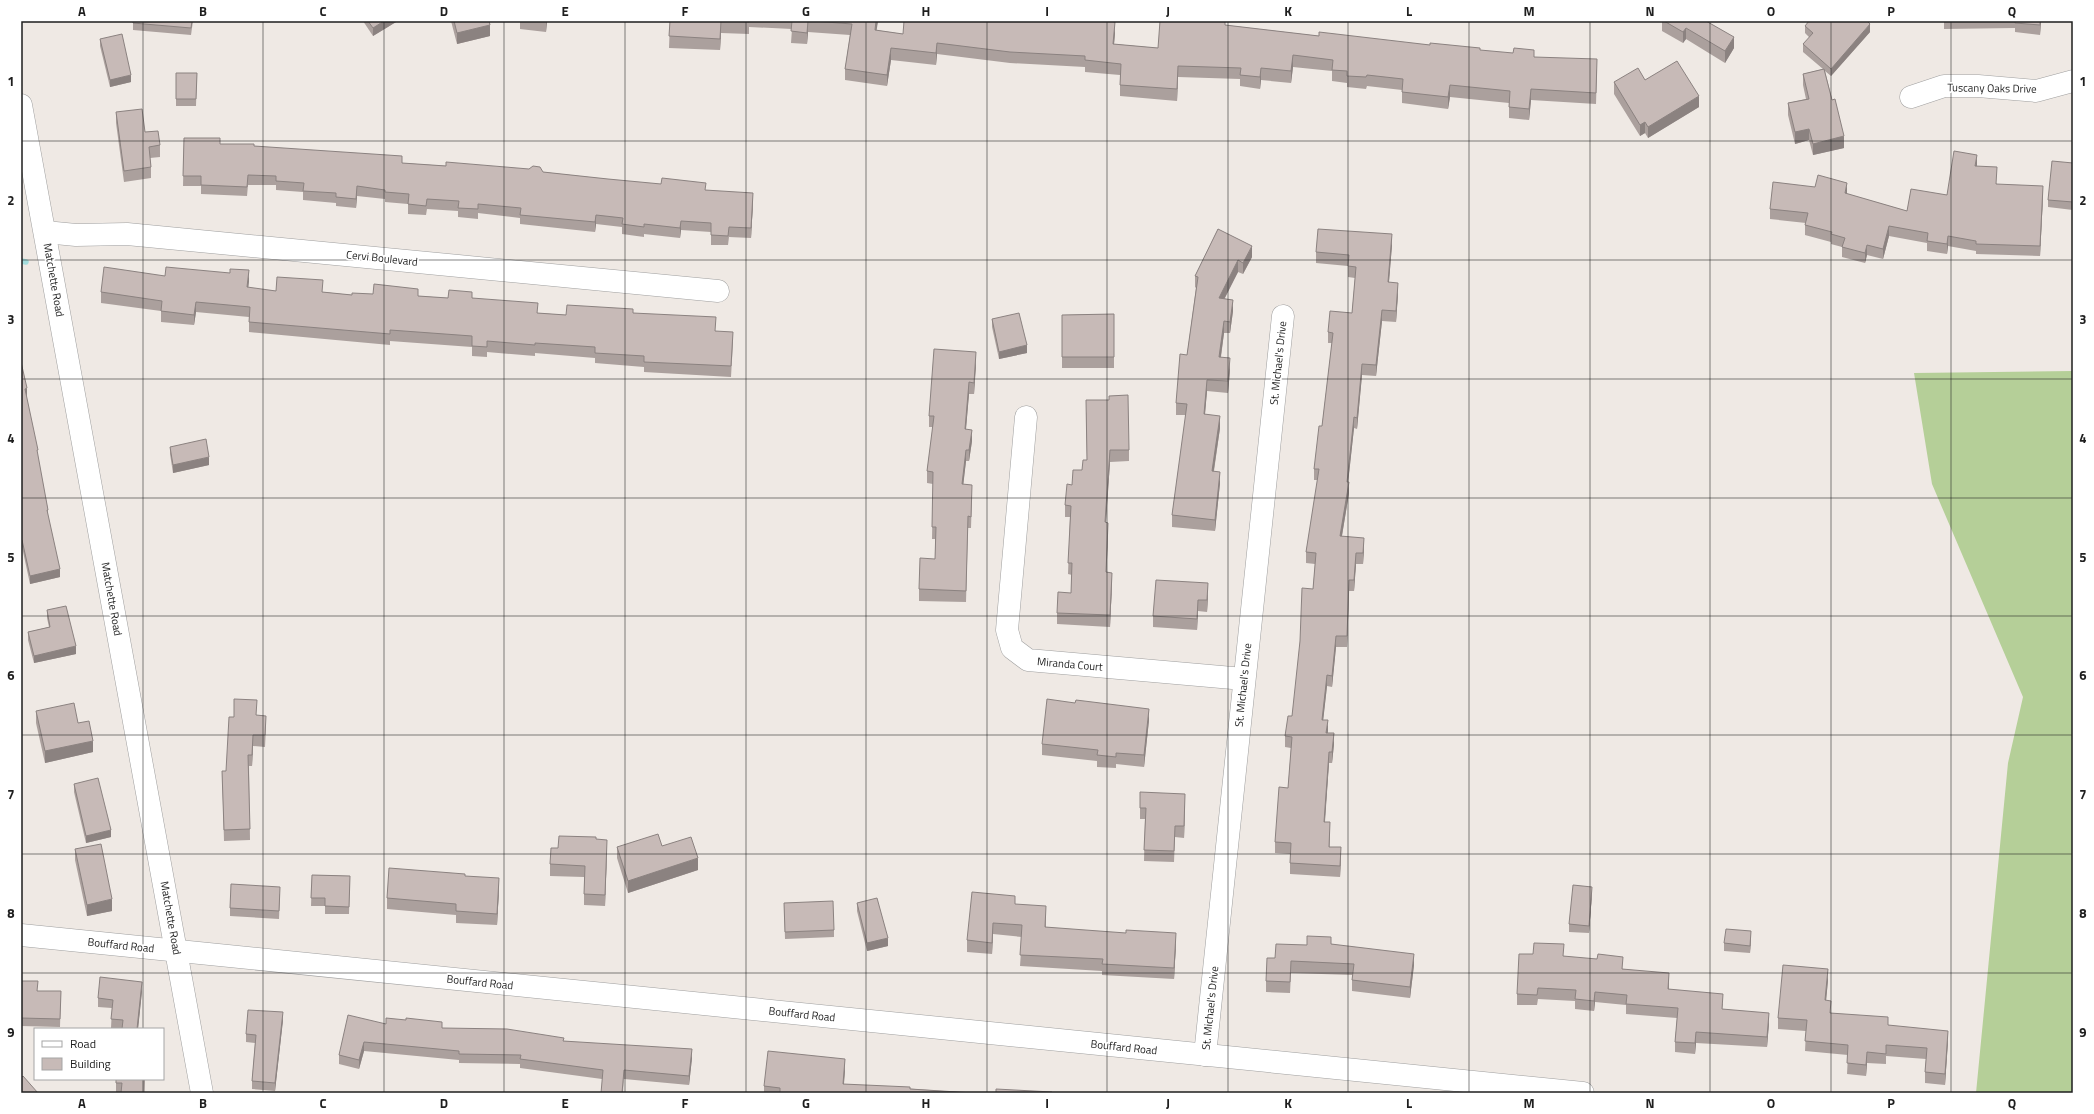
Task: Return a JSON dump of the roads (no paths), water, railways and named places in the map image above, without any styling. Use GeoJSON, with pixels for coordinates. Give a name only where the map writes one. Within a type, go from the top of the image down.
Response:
{"type":"FeatureCollection","features":[{"type":"Feature","properties":{"kind":"street","name":"Tuscany Oaks Drive"},"geometry":{"type":"LineString","coordinates":[[1911,97],[1944,86],[1978,86],[2036,91],[2073,81]]}},
{"type":"Feature","properties":{"kind":"street","name":"Matchette Road"},"geometry":{"type":"LineString","coordinates":[[21,105],[202,1093]]}},
{"type":"Feature","properties":{"kind":"street","name":"Cervi Boulevard"},"geometry":{"type":"LineString","coordinates":[[45,232],[76,235],[127,234],[718,291]]}},
{"type":"Feature","properties":{"kind":"street","name":"St. Michael's Drive"},"geometry":{"type":"LineString","coordinates":[[1205,1055],[1283,316]]}},
{"type":"Feature","properties":{"kind":"street","name":"Miranda Court"},"geometry":{"type":"LineString","coordinates":[[1026,417],[1007,630],[1012,648],[1028,660],[1244,678]]}},
{"type":"Feature","properties":{"kind":"street","name":"Bouffard Road"},"geometry":{"type":"LineString","coordinates":[[21,935],[1583,1093]]}},
{"type":"Feature","properties":{"kind":"waterway"},"geometry":{"type":"LineString","coordinates":[[21,261],[26,262]]}}]}
